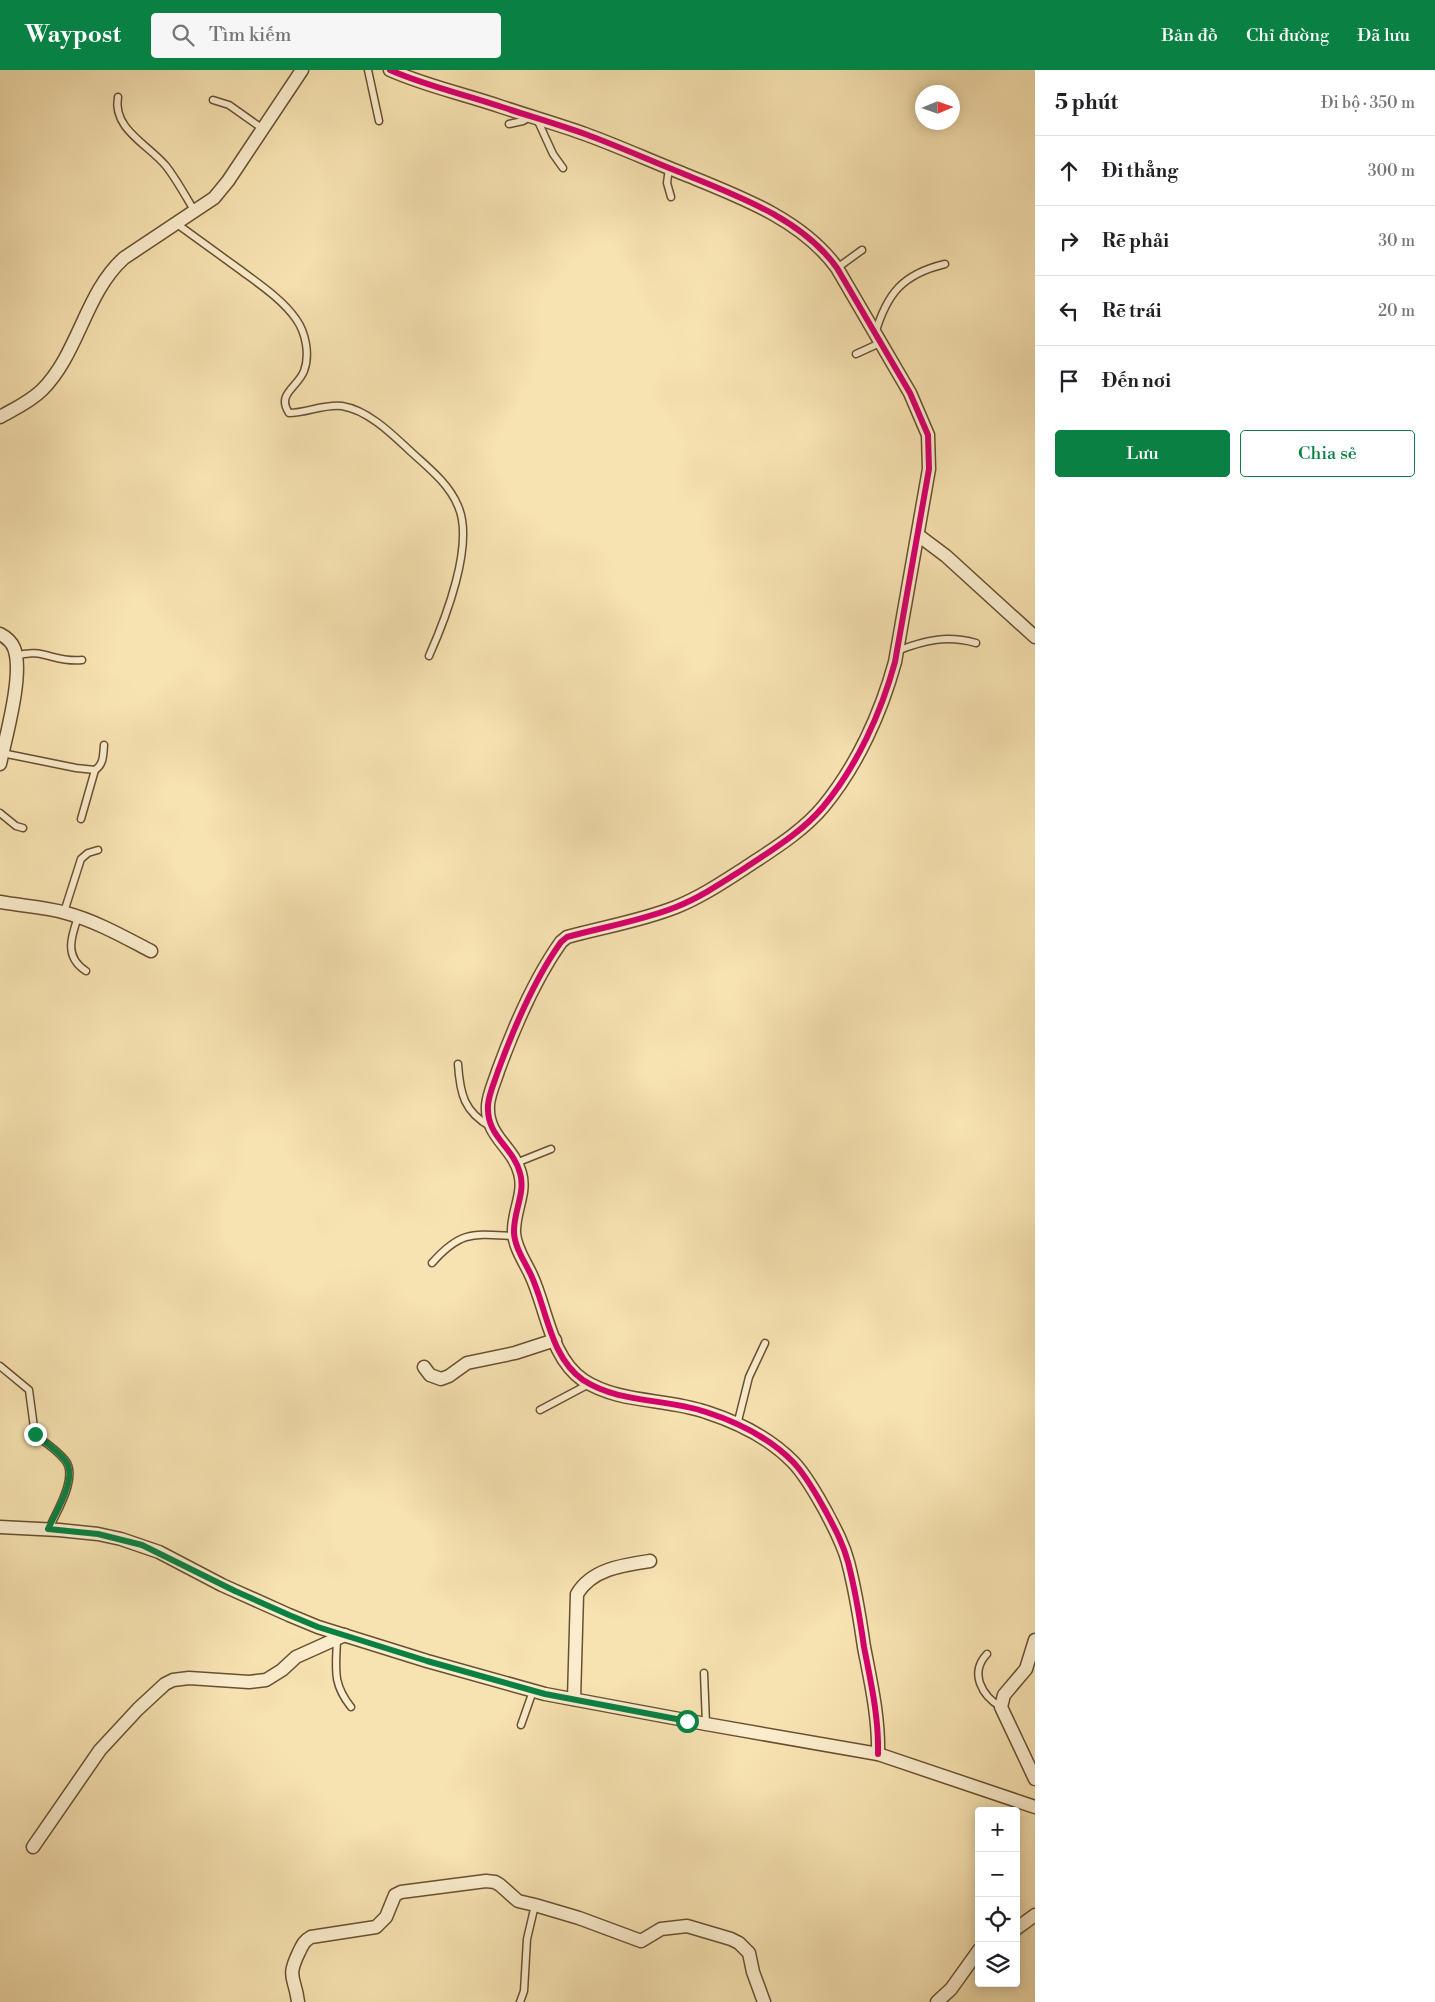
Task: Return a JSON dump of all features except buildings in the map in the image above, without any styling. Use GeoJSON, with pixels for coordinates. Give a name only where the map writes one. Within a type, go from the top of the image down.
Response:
{"type":"FeatureCollection","features":[{"type":"Feature","properties":{"kind":"street"},"geometry":{"type":"LineString","coordinates":[[0,417],[29,401],[47,384],[64,359],[100,287],[112,269],[124,258],[214,198],[228,181],[302,70]]}},
{"type":"Feature","properties":{"kind":"street"},"geometry":{"type":"LineString","coordinates":[[390,70],[413,80],[584,134],[722,188],[769,212],[809,239],[829,258],[836,268],[910,393],[928,435],[929,469],[898,650],[888,686],[866,738],[834,792],[822,808],[806,824],[779,846],[696,898],[676,907],[566,937],[561,942],[520,1017],[501,1064],[488,1105],[491,1127],[516,1163],[521,1174],[522,1195],[516,1213],[514,1236],[532,1277],[555,1340],[570,1367],[590,1384],[615,1394],[686,1406],[737,1425],[768,1442],[796,1465],[821,1503],[843,1548],[852,1580],[876,1713],[878,1754]]}},
{"type":"Feature","properties":{"kind":"street"},"geometry":{"type":"LineString","coordinates":[[918,535],[1029,625],[1035,637]]}},
{"type":"Feature","properties":{"kind":"street"},"geometry":{"type":"LineString","coordinates":[[0,634],[10,642],[16,656],[17,669],[1,758]]}},
{"type":"Feature","properties":{"kind":"street"},"geometry":{"type":"LineString","coordinates":[[0,902],[64,912],[110,930],[151,951]]}},
{"type":"Feature","properties":{"kind":"street"},"geometry":{"type":"LineString","coordinates":[[424,1367],[430,1376],[441,1379],[449,1376],[467,1363],[515,1353],[555,1340]]}},
{"type":"Feature","properties":{"kind":"street"},"geometry":{"type":"LineString","coordinates":[[0,1526],[98,1534],[142,1545],[262,1604],[341,1637],[533,1691],[878,1754],[1035,1807]]}},
{"type":"Feature","properties":{"kind":"street"},"geometry":{"type":"LineString","coordinates":[[574,1699],[577,1594],[585,1582],[611,1568],[650,1561]]}},
{"type":"Feature","properties":{"kind":"street"},"geometry":{"type":"LineString","coordinates":[[33,1847],[100,1750],[143,1703],[166,1684],[173,1680],[189,1678],[249,1682],[266,1680],[282,1670],[296,1657],[341,1637]]}},
{"type":"Feature","properties":{"kind":"street"},"geometry":{"type":"LineString","coordinates":[[1034,1774],[1001,1707],[1004,1694],[1026,1669],[1035,1640]]}},
{"type":"Feature","properties":{"kind":"street"},"geometry":{"type":"LineString","coordinates":[[298,2002],[293,1986],[291,1967],[304,1940],[311,1937],[376,1927],[386,1917],[395,1894],[401,1892],[461,1883],[495,1882],[518,1901],[535,1904],[641,1941],[661,1929],[687,1926],[731,1939],[739,1943],[749,1953],[753,1972],[764,2002]]}},
{"type":"Feature","properties":{"kind":"street"},"geometry":{"type":"LineString","coordinates":[[1020,1926],[1035,1915]]}},
{"type":"Feature","properties":{"kind":"street"},"geometry":{"type":"LineString","coordinates":[[937,2002],[951,1989],[975,1956]]}},
{"type":"Feature","properties":{"kind":"lane"},"geometry":{"type":"LineString","coordinates":[[368,70],[379,121]]}},
{"type":"Feature","properties":{"kind":"lane"},"geometry":{"type":"LineString","coordinates":[[118,97],[117,106],[120,117],[128,131],[166,166],[195,212]]}},
{"type":"Feature","properties":{"kind":"lane"},"geometry":{"type":"LineString","coordinates":[[213,100],[230,105],[263,129]]}},
{"type":"Feature","properties":{"kind":"lane"},"geometry":{"type":"LineString","coordinates":[[509,124],[534,118],[553,154],[564,168]]}},
{"type":"Feature","properties":{"kind":"lane"},"geometry":{"type":"LineString","coordinates":[[669,168],[667,183],[670,196]]}},
{"type":"Feature","properties":{"kind":"lane"},"geometry":{"type":"LineString","coordinates":[[177,224],[259,284],[282,303],[296,320],[304,334],[306,361],[303,372],[285,398],[285,407],[289,413],[299,413],[316,407],[342,406],[368,416],[400,441],[451,492],[459,507],[462,522],[462,546],[457,575],[444,623],[429,656]]}},
{"type":"Feature","properties":{"kind":"lane"},"geometry":{"type":"LineString","coordinates":[[836,268],[862,250]]}},
{"type":"Feature","properties":{"kind":"lane"},"geometry":{"type":"LineString","coordinates":[[856,354],[877,339],[888,300],[899,286],[925,269],[945,264]]}},
{"type":"Feature","properties":{"kind":"lane"},"geometry":{"type":"LineString","coordinates":[[898,650],[920,642],[940,639],[961,639],[976,643]]}},
{"type":"Feature","properties":{"kind":"lane"},"geometry":{"type":"LineString","coordinates":[[16,656],[27,652],[42,654],[56,660],[82,660]]}},
{"type":"Feature","properties":{"kind":"lane"},"geometry":{"type":"LineString","coordinates":[[1,758],[95,770],[100,767],[103,760],[104,745]]}},
{"type":"Feature","properties":{"kind":"lane"},"geometry":{"type":"LineString","coordinates":[[82,818],[95,770]]}},
{"type":"Feature","properties":{"kind":"lane"},"geometry":{"type":"LineString","coordinates":[[0,813],[16,826],[23,828]]}},
{"type":"Feature","properties":{"kind":"lane"},"geometry":{"type":"LineString","coordinates":[[64,912],[81,859],[88,853],[98,850]]}},
{"type":"Feature","properties":{"kind":"lane"},"geometry":{"type":"LineString","coordinates":[[78,917],[71,936],[71,951],[76,965],[86,971]]}},
{"type":"Feature","properties":{"kind":"lane"},"geometry":{"type":"LineString","coordinates":[[458,1064],[463,1098],[470,1112],[478,1120],[491,1127]]}},
{"type":"Feature","properties":{"kind":"lane"},"geometry":{"type":"LineString","coordinates":[[516,1163],[551,1149]]}},
{"type":"Feature","properties":{"kind":"lane"},"geometry":{"type":"LineString","coordinates":[[432,1263],[442,1251],[458,1239],[473,1234],[514,1236]]}},
{"type":"Feature","properties":{"kind":"lane"},"geometry":{"type":"LineString","coordinates":[[737,1425],[749,1377],[765,1343]]}},
{"type":"Feature","properties":{"kind":"lane"},"geometry":{"type":"LineString","coordinates":[[0,1366],[29,1390],[35,1434],[66,1460],[71,1472],[68,1484],[48,1529]]}},
{"type":"Feature","properties":{"kind":"lane"},"geometry":{"type":"LineString","coordinates":[[540,1410],[590,1384]]}},
{"type":"Feature","properties":{"kind":"lane"},"geometry":{"type":"LineString","coordinates":[[341,1637],[337,1685],[351,1707]]}},
{"type":"Feature","properties":{"kind":"lane"},"geometry":{"type":"LineString","coordinates":[[987,1654],[979,1668],[979,1680],[988,1698],[1001,1707]]}},
{"type":"Feature","properties":{"kind":"lane"},"geometry":{"type":"LineString","coordinates":[[704,1673],[706,1724]]}},
{"type":"Feature","properties":{"kind":"lane"},"geometry":{"type":"LineString","coordinates":[[521,1725],[533,1691]]}},
{"type":"Feature","properties":{"kind":"lane"},"geometry":{"type":"LineString","coordinates":[[520,2002],[524,1992],[528,1932],[535,1904]]}},
{"type":"Feature","properties":{"kind":"cycle path"},"geometry":{"type":"LineString","coordinates":[[390,70],[431,85],[554,123],[597,139],[747,200],[787,223],[823,251],[837,268],[910,393],[928,435],[929,469],[895,662],[875,719],[847,774],[823,807],[806,825],[712,889],[663,912],[567,937],[561,942],[534,987],[518,1021],[498,1071],[488,1105],[491,1125],[512,1155],[520,1173],[521,1188],[514,1225],[516,1244],[531,1275],[556,1346],[572,1370],[583,1380],[597,1388],[628,1397],[691,1408],[718,1416],[753,1432],[785,1454],[799,1468],[815,1492],[841,1542],[851,1572],[874,1700],[878,1754]]}},
{"type":"Feature","properties":{"kind":"route"},"geometry":{"type":"LineString","coordinates":[[35,1434],[66,1460],[71,1472],[68,1484],[48,1529],[98,1534],[142,1545],[262,1604],[318,1627],[427,1661],[545,1694],[687,1721]]}}]}
